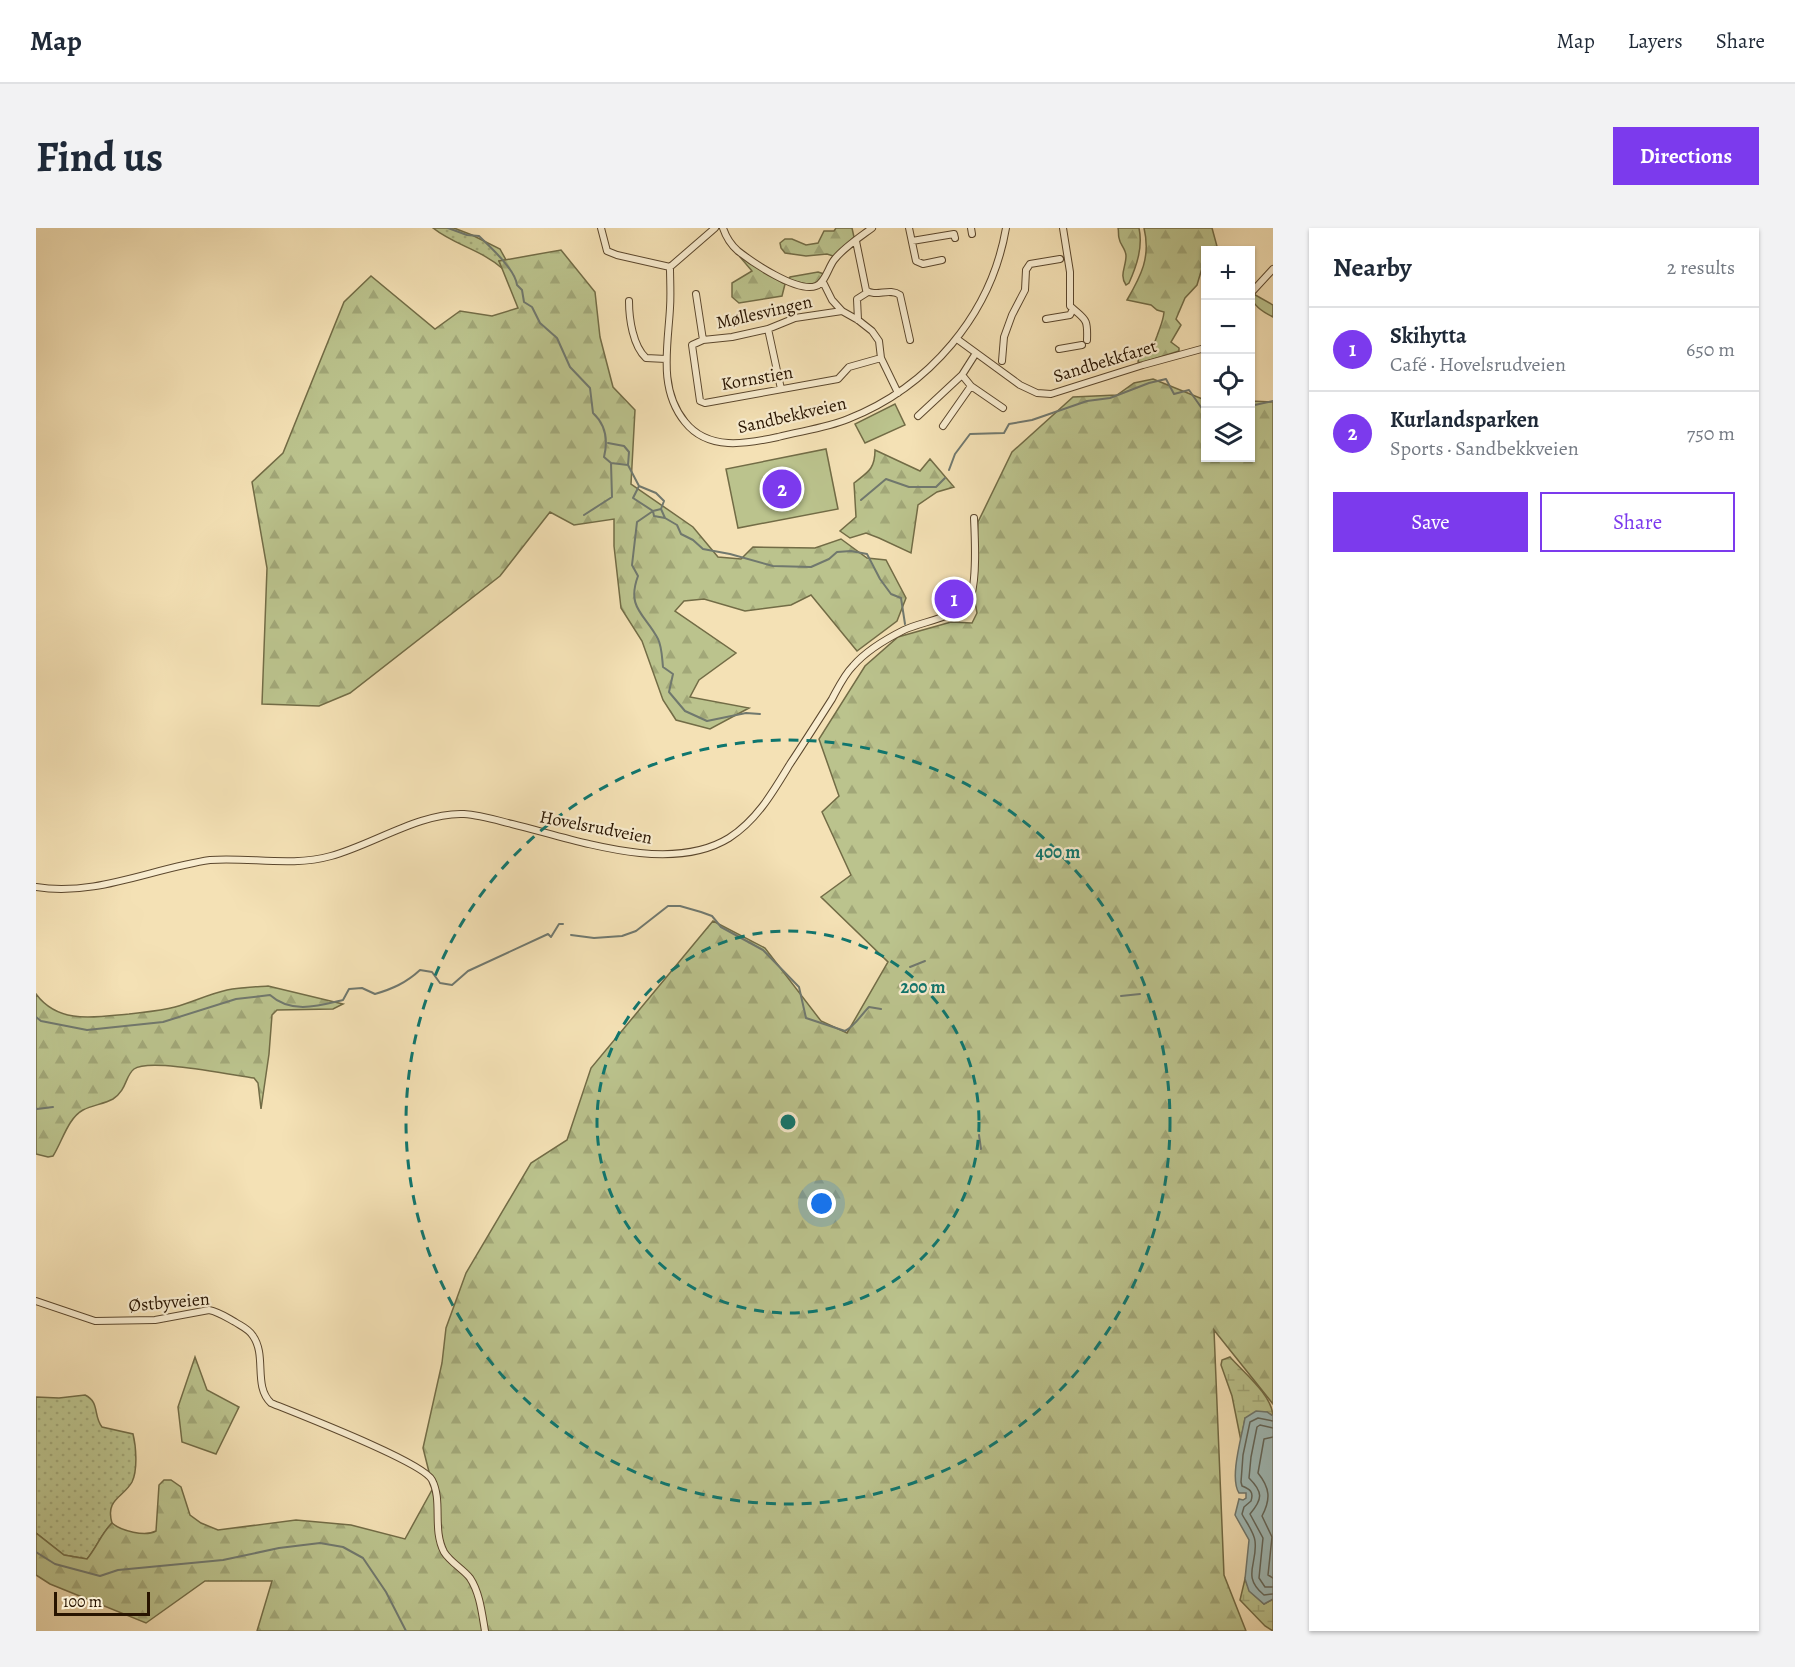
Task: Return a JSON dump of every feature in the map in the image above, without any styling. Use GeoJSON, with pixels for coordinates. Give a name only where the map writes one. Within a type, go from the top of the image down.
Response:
{"type":"FeatureCollection","features":[{"type":"Feature","properties":{"kind":"street"},"geometry":{"type":"LineString","coordinates":[[601,228],[607,251],[669,267],[715,228]]}},
{"type":"Feature","properties":{"kind":"street"},"geometry":{"type":"LineString","coordinates":[[723,228],[729,242],[738,251],[773,273],[806,287],[816,286],[823,282],[839,254],[872,228]]}},
{"type":"Feature","properties":{"kind":"street"},"geometry":{"type":"LineString","coordinates":[[909,228],[914,257],[918,263],[942,260]]}},
{"type":"Feature","properties":{"kind":"street","name":"Sandbekkveien"},"geometry":{"type":"LineString","coordinates":[[669,267],[670,307],[666,359],[671,397],[685,422],[697,432],[715,441],[733,444],[751,443],[846,420],[898,393],[936,362],[957,339],[988,284],[1003,244],[1006,228]]}},
{"type":"Feature","properties":{"kind":"street"},"geometry":{"type":"LineString","coordinates":[[1046,319],[1070,315],[1072,308],[1070,272],[1063,228]]}},
{"type":"Feature","properties":{"kind":"street"},"geometry":{"type":"LineString","coordinates":[[912,241],[954,234],[955,238]]}},
{"type":"Feature","properties":{"kind":"street"},"geometry":{"type":"LineString","coordinates":[[856,241],[864,285],[868,292]]}},
{"type":"Feature","properties":{"kind":"street"},"geometry":{"type":"LineString","coordinates":[[1002,362],[1004,337],[1025,290],[1026,270],[1030,264],[1060,259]]}},
{"type":"Feature","properties":{"kind":"street"},"geometry":{"type":"LineString","coordinates":[[1255,289],[1273,269]]}},
{"type":"Feature","properties":{"kind":"street"},"geometry":{"type":"LineString","coordinates":[[823,282],[832,300],[842,311],[872,331],[879,341],[881,358],[898,393]]}},
{"type":"Feature","properties":{"kind":"street"},"geometry":{"type":"LineString","coordinates":[[858,320],[857,299],[868,292],[892,291],[900,296],[910,340]]}},
{"type":"Feature","properties":{"kind":"street","name":"Møllesvingen"},"geometry":{"type":"LineString","coordinates":[[696,294],[703,340],[732,337],[768,329],[795,318],[842,311]]}},
{"type":"Feature","properties":{"kind":"street"},"geometry":{"type":"LineString","coordinates":[[629,301],[630,319],[640,353],[646,358],[666,359]]}},
{"type":"Feature","properties":{"kind":"street"},"geometry":{"type":"LineString","coordinates":[[1059,349],[1084,343],[1087,326],[1084,316],[1072,308]]}},
{"type":"Feature","properties":{"kind":"street"},"geometry":{"type":"LineString","coordinates":[[768,329],[781,388]]}},
{"type":"Feature","properties":{"kind":"street","name":"Sandbekkfaret"},"geometry":{"type":"LineString","coordinates":[[957,339],[1029,391],[1044,394],[1059,392],[1201,349]]}},
{"type":"Feature","properties":{"kind":"street","name":"Kornstien"},"geometry":{"type":"LineString","coordinates":[[703,340],[692,345],[700,401],[705,403],[838,379],[849,367],[881,358]]}},
{"type":"Feature","properties":{"kind":"street"},"geometry":{"type":"LineString","coordinates":[[918,416],[962,375],[976,353]]}},
{"type":"Feature","properties":{"kind":"street"},"geometry":{"type":"LineString","coordinates":[[962,375],[971,386],[1003,408]]}},
{"type":"Feature","properties":{"kind":"street"},"geometry":{"type":"LineString","coordinates":[[943,426],[971,386]]}},
{"type":"Feature","properties":{"kind":"street","name":"Hovelsrudveien"},"geometry":{"type":"LineString","coordinates":[[36,887],[52,890],[88,887],[210,860],[310,861],[332,856],[392,832],[453,814],[480,817],[645,855],[671,854],[710,846],[728,839],[761,810],[852,666],[878,646],[906,629],[958,611],[967,604],[971,596],[973,581],[974,518]]}},
{"type":"Feature","properties":{"kind":"street","name":"Østbyveien"},"geometry":{"type":"LineString","coordinates":[[36,1301],[95,1321],[155,1320],[209,1311],[217,1312],[248,1330],[255,1338],[262,1387],[271,1403],[414,1465],[424,1470],[432,1479],[437,1501],[436,1518],[439,1537],[445,1553],[470,1578],[477,1592],[485,1631]]}},
{"type":"Feature","properties":{"kind":"green space"},"geometry":{"type":"Polygon","coordinates":[[[433,228],[454,228],[500,249],[506,260],[499,261],[503,269],[495,262],[433,228]]]}},
{"type":"Feature","properties":{"kind":"green space"},"geometry":{"type":"Polygon","coordinates":[[[836,228],[852,228],[854,237],[836,257],[827,254],[806,256],[785,253],[781,248],[780,243],[785,239],[792,239],[806,245],[818,243],[824,231],[834,231],[836,228]]]}},
{"type":"Feature","properties":{"kind":"green space"},"geometry":{"type":"Polygon","coordinates":[[[1118,228],[1139,228],[1140,235],[1137,263],[1126,285],[1123,274],[1126,254],[1118,228]]]}},
{"type":"Feature","properties":{"kind":"green space"},"geometry":{"type":"Polygon","coordinates":[[[1144,228],[1212,228],[1217,246],[1201,246],[1201,272],[1197,285],[1185,298],[1176,319],[1181,325],[1171,342],[1179,348],[1179,351],[1141,363],[1138,362],[1139,357],[1151,351],[1153,347],[1164,312],[1151,305],[1127,300],[1137,283],[1143,266],[1146,238],[1144,228]]]}},
{"type":"Feature","properties":{"kind":"green space"},"geometry":{"type":"Polygon","coordinates":[[[561,250],[595,292],[600,337],[613,387],[635,410],[631,484],[693,527],[718,557],[741,559],[753,547],[815,548],[841,539],[867,558],[886,560],[906,598],[897,621],[857,651],[811,595],[791,605],[745,611],[704,599],[684,601],[675,611],[736,653],[699,680],[690,697],[749,708],[710,729],[676,720],[663,700],[642,641],[621,608],[614,546],[614,519],[574,525],[550,512],[500,576],[350,693],[319,706],[262,704],[267,568],[252,482],[283,453],[344,302],[371,276],[435,329],[460,311],[492,316],[518,308],[499,261],[561,250]]]}},
{"type":"Feature","properties":{"kind":"green space"},"geometry":{"type":"Polygon","coordinates":[[[743,255],[762,271],[785,284],[782,296],[739,303],[732,297],[732,283],[752,271],[740,257],[743,255]]]}},
{"type":"Feature","properties":{"kind":"green space"},"geometry":{"type":"Polygon","coordinates":[[[818,272],[824,274],[817,284],[788,280],[790,277],[818,272]]]}},
{"type":"Feature","properties":{"kind":"green space"},"geometry":{"type":"Polygon","coordinates":[[[1255,295],[1273,305],[1273,317],[1255,304],[1255,295]]]}},
{"type":"Feature","properties":{"kind":"green space"},"geometry":{"type":"Polygon","coordinates":[[[1153,379],[1201,398],[1201,462],[1255,462],[1255,401],[1273,402],[1273,1404],[1214,1330],[1224,1575],[1246,1631],[257,1631],[272,1581],[205,1581],[146,1623],[50,1584],[36,1575],[36,1533],[64,1555],[87,1559],[112,1523],[133,1532],[156,1531],[159,1485],[164,1480],[171,1480],[181,1487],[190,1515],[201,1523],[218,1530],[296,1520],[351,1525],[405,1539],[433,1488],[423,1448],[442,1363],[446,1328],[466,1273],[531,1163],[567,1140],[591,1068],[713,921],[765,948],[821,1021],[847,1033],[888,962],[821,897],[851,875],[822,812],[839,796],[819,739],[865,666],[898,637],[951,622],[972,623],[977,613],[974,597],[978,522],[1012,452],[1073,397],[1117,395],[1134,383],[1153,379]]]}},
{"type":"Feature","properties":{"kind":"green space"},"geometry":{"type":"Polygon","coordinates":[[[895,404],[905,425],[865,443],[855,424],[895,404]]]}},
{"type":"Feature","properties":{"kind":"green space"},"geometry":{"type":"Polygon","coordinates":[[[826,449],[838,509],[738,528],[726,469],[826,449]]]}},
{"type":"Feature","properties":{"kind":"green space"},"geometry":{"type":"Polygon","coordinates":[[[875,450],[920,471],[930,459],[954,487],[937,492],[918,505],[911,553],[866,533],[850,538],[840,531],[856,517],[854,483],[872,466],[875,450]]]}},
{"type":"Feature","properties":{"kind":"green space"},"geometry":{"type":"Polygon","coordinates":[[[268,986],[343,1004],[333,1009],[277,1010],[272,1015],[261,1109],[258,1083],[254,1078],[173,1066],[143,1066],[131,1072],[121,1092],[113,1099],[83,1110],[73,1119],[53,1156],[36,1154],[36,994],[56,1011],[67,1015],[91,1017],[164,1010],[227,990],[268,986]]]}},
{"type":"Feature","properties":{"kind":"green space"},"geometry":{"type":"Polygon","coordinates":[[[195,1357],[207,1390],[239,1407],[216,1454],[182,1442],[178,1407],[195,1357]]]}},
{"type":"Feature","properties":{"kind":"green space"},"geometry":{"type":"Polygon","coordinates":[[[1230,1357],[1263,1392],[1273,1416],[1267,1412],[1245,1418],[1241,1441],[1232,1396],[1221,1365],[1222,1360],[1230,1357]]]}},
{"type":"Feature","properties":{"kind":"green space"},"geometry":{"type":"Polygon","coordinates":[[[85,1395],[93,1401],[102,1427],[133,1434],[136,1458],[132,1482],[113,1504],[110,1515],[112,1523],[87,1559],[64,1555],[36,1533],[36,1397],[59,1398],[85,1395]]]}},
{"type":"Feature","properties":{"kind":"green space"},"geometry":{"type":"Polygon","coordinates":[[[1245,1579],[1250,1591],[1264,1604],[1273,1599],[1273,1631],[1265,1626],[1240,1600],[1245,1579]]]}},
{"type":"Feature","properties":{"kind":"water"},"geometry":{"type":"Polygon","coordinates":[[[1256,1411],[1267,1412],[1273,1416],[1273,1599],[1264,1604],[1249,1591],[1245,1579],[1249,1540],[1235,1515],[1239,1499],[1246,1498],[1246,1493],[1239,1493],[1236,1486],[1239,1446],[1245,1418],[1256,1411]]]}},
{"type":"Feature","properties":{"kind":"waterway"},"geometry":{"type":"LineString","coordinates":[[448,228],[467,235],[479,236],[512,272],[517,285],[522,290],[524,302],[532,307],[540,323],[557,338],[570,367],[590,388],[593,413],[601,423],[605,434],[604,457],[611,463],[628,465],[639,486],[633,498],[653,511],[654,516],[665,518],[677,525],[681,534],[693,540],[703,549],[773,566],[811,567],[829,559],[837,552],[851,551],[867,554],[891,594],[901,598],[905,624]]}},
{"type":"Feature","properties":{"kind":"waterway"},"geometry":{"type":"LineString","coordinates":[[949,470],[955,454],[970,434],[1004,433],[1009,424],[1032,420],[1087,401],[1110,398],[1149,383],[1166,379],[1174,394],[1189,390],[1202,408]]}},
{"type":"Feature","properties":{"kind":"waterway"},"geometry":{"type":"LineString","coordinates":[[1255,405],[1273,401]]}},
{"type":"Feature","properties":{"kind":"waterway"},"geometry":{"type":"LineString","coordinates":[[608,443],[624,446],[629,452],[628,465]]}},
{"type":"Feature","properties":{"kind":"waterway"},"geometry":{"type":"LineString","coordinates":[[584,515],[612,497],[611,463]]}},
{"type":"Feature","properties":{"kind":"waterway"},"geometry":{"type":"LineString","coordinates":[[861,500],[886,479],[909,487],[936,487],[945,478]]}},
{"type":"Feature","properties":{"kind":"waterway"},"geometry":{"type":"LineString","coordinates":[[639,486],[656,493],[664,501],[661,509],[665,518]]}},
{"type":"Feature","properties":{"kind":"waterway"},"geometry":{"type":"LineString","coordinates":[[661,509],[653,511],[637,522],[632,565],[638,576],[634,596],[636,603],[658,639],[663,667],[673,674],[669,692],[685,711],[707,721],[746,713],[760,714]]}},
{"type":"Feature","properties":{"kind":"waterway"},"geometry":{"type":"LineString","coordinates":[[571,935],[594,938],[622,936],[636,931],[668,906],[680,906],[712,916],[721,927],[763,950],[799,987],[806,1018],[845,1031],[869,1007],[881,1009]]}},
{"type":"Feature","properties":{"kind":"waterway"},"geometry":{"type":"LineString","coordinates":[[36,1017],[41,1021],[87,1030],[163,1022],[236,999],[270,995],[287,1005],[314,1006],[343,1000],[349,989],[362,988],[375,994],[393,988],[420,970],[432,972],[440,983],[452,985],[468,971],[548,934],[551,937],[559,924],[563,924]]}},
{"type":"Feature","properties":{"kind":"waterway"},"geometry":{"type":"LineString","coordinates":[[910,967],[925,961]]}},
{"type":"Feature","properties":{"kind":"waterway"},"geometry":{"type":"LineString","coordinates":[[1121,996],[1140,994]]}},
{"type":"Feature","properties":{"kind":"waterway"},"geometry":{"type":"LineString","coordinates":[[36,1108],[53,1107]]}},
{"type":"Feature","properties":{"kind":"waterway"},"geometry":{"type":"LineString","coordinates":[[979,1135],[981,1149]]}},
{"type":"Feature","properties":{"kind":"waterway"},"geometry":{"type":"LineString","coordinates":[[36,1552],[55,1564],[100,1576],[118,1570],[223,1560],[279,1548],[320,1543],[343,1547],[363,1558],[386,1592],[406,1631]]}},
{"type":"Feature","properties":{"kind":"place","name":"Kurlandsparken"},"geometry":{"type":"Point","coordinates":[782,489]}},
{"type":"Feature","properties":{"kind":"place","name":"Skihytta"},"geometry":{"type":"Point","coordinates":[954,599]}}]}
